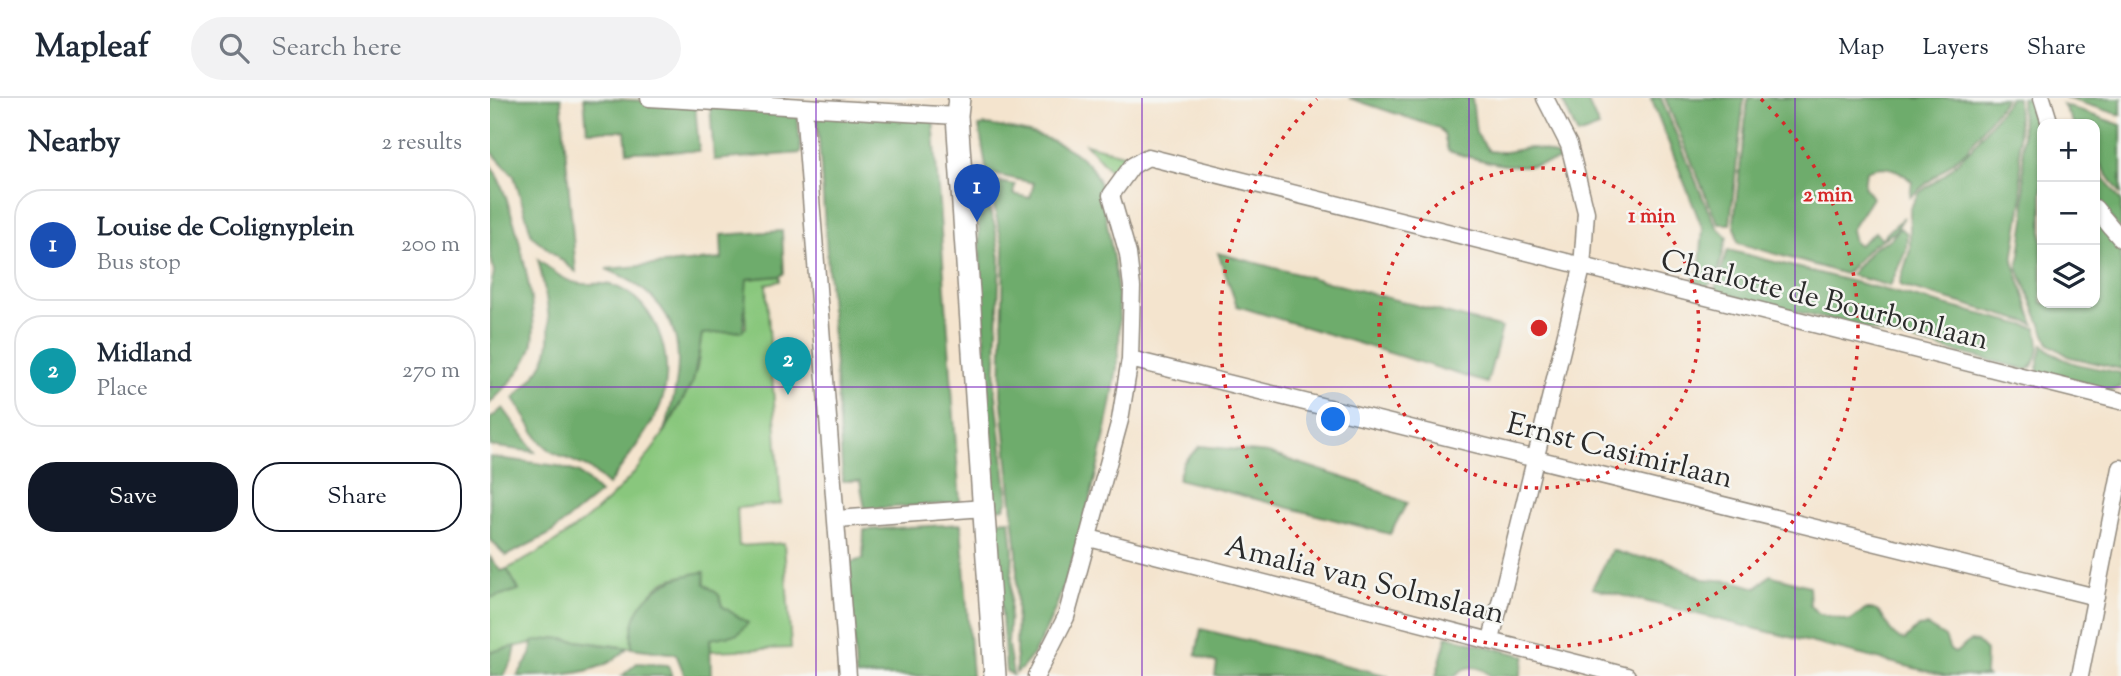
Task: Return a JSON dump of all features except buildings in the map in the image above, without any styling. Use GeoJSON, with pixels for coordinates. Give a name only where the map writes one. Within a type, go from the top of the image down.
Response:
{"type":"FeatureCollection","features":[{"type":"Feature","properties":{"kind":"main road"},"geometry":{"type":"LineString","coordinates":[[958,107],[995,676]]}},
{"type":"Feature","properties":{"kind":"street"},"geometry":{"type":"LineString","coordinates":[[649,98],[804,108],[958,107]]}},
{"type":"Feature","properties":{"kind":"street"},"geometry":{"type":"LineString","coordinates":[[1491,640],[1582,268],[1586,212],[1569,145],[1545,98]]}},
{"type":"Feature","properties":{"kind":"street"},"geometry":{"type":"LineString","coordinates":[[2042,98],[2048,119]]}},
{"type":"Feature","properties":{"kind":"street"},"geometry":{"type":"LineString","coordinates":[[804,108],[848,676]]}},
{"type":"Feature","properties":{"kind":"street","name":"Charlotte de Bourbonlaan"},"geometry":{"type":"LineString","coordinates":[[1130,359],[1130,276],[1111,195],[1132,166],[1148,157],[1582,268],[2121,401]]}},
{"type":"Feature","properties":{"kind":"street"},"geometry":{"type":"LineString","coordinates":[[2100,214],[2121,239]]}},
{"type":"Feature","properties":{"kind":"street"},"geometry":{"type":"LineString","coordinates":[[1036,676],[1066,617],[1120,420],[1130,359]]}},
{"type":"Feature","properties":{"kind":"street","name":"Ernst Casimirlaan"},"geometry":{"type":"LineString","coordinates":[[1130,359],[2096,597]]}},
{"type":"Feature","properties":{"kind":"street"},"geometry":{"type":"LineString","coordinates":[[2080,676],[2121,468]]}},
{"type":"Feature","properties":{"kind":"street"},"geometry":{"type":"LineString","coordinates":[[837,519],[984,508]]}},
{"type":"Feature","properties":{"kind":"street","name":"Amalia van Solmslaan"},"geometry":{"type":"LineString","coordinates":[[1089,538],[1627,676]]}},
{"type":"Feature","properties":{"kind":"green space"},"geometry":{"type":"Polygon","coordinates":[[[490,98],[561,98],[576,272],[532,236],[514,176],[490,150],[490,98]]]}},
{"type":"Feature","properties":{"kind":"green space"},"geometry":{"type":"Polygon","coordinates":[[[584,98],[695,103],[699,151],[627,152],[625,131],[587,131],[584,98]]]}},
{"type":"Feature","properties":{"kind":"green space"},"geometry":{"type":"Polygon","coordinates":[[[1349,98],[1472,98],[1476,133],[1489,151],[1509,152],[1530,148],[1549,152],[1562,159],[1518,166],[1448,151],[1444,134],[1439,128],[1349,98]]]}},
{"type":"Feature","properties":{"kind":"green space"},"geometry":{"type":"Polygon","coordinates":[[[1561,98],[1586,98],[1599,127],[1578,135],[1561,98]]]}},
{"type":"Feature","properties":{"kind":"green space"},"geometry":{"type":"Polygon","coordinates":[[[1651,98],[1661,98],[1708,210],[1717,227],[1727,237],[1716,280],[1707,286],[1693,282],[1695,274],[1699,275],[1703,230],[1651,98]]]}},
{"type":"Feature","properties":{"kind":"green space"},"geometry":{"type":"Polygon","coordinates":[[[1665,98],[1744,98],[1730,224],[1719,224],[1713,213],[1665,98]]]}},
{"type":"Feature","properties":{"kind":"green space"},"geometry":{"type":"Polygon","coordinates":[[[1748,98],[2006,98],[1966,151],[1910,197],[1912,182],[1902,173],[1885,167],[1866,171],[1864,186],[1872,198],[1851,230],[1854,242],[1859,245],[1875,232],[1881,239],[1904,217],[1895,232],[1872,245],[1845,274],[1738,243],[1734,222],[1748,98]]]}},
{"type":"Feature","properties":{"kind":"green space"},"geometry":{"type":"Polygon","coordinates":[[[2010,98],[2017,98],[2022,201],[2013,261],[2034,324],[1901,286],[1900,282],[1910,250],[1910,210],[1914,201],[1919,193],[1945,174],[1972,148],[2010,98]]]}},
{"type":"Feature","properties":{"kind":"green space"},"geometry":{"type":"Polygon","coordinates":[[[2021,98],[2034,98],[2040,119],[2037,119],[2037,308],[2100,308],[2100,225],[2121,251],[2121,369],[2070,357],[2049,344],[2018,268],[2025,219],[2021,98]]]}},
{"type":"Feature","properties":{"kind":"green space"},"geometry":{"type":"Polygon","coordinates":[[[2065,98],[2121,98],[2121,115],[2065,98]]]}},
{"type":"Feature","properties":{"kind":"green space"},"geometry":{"type":"Polygon","coordinates":[[[710,104],[797,111],[801,153],[714,160],[710,104]]]}},
{"type":"Feature","properties":{"kind":"green space"},"geometry":{"type":"Polygon","coordinates":[[[2063,105],[2121,125],[2121,194],[2100,164],[2100,119],[2071,119],[2063,105]]]}},
{"type":"Feature","properties":{"kind":"green space"},"geometry":{"type":"Polygon","coordinates":[[[817,112],[933,117],[960,503],[865,509],[860,481],[843,481],[817,112]]]}},
{"type":"Feature","properties":{"kind":"green space"},"geometry":{"type":"Polygon","coordinates":[[[979,126],[1012,129],[1054,142],[1078,155],[1094,171],[1103,195],[1119,314],[1119,344],[1109,416],[1084,519],[1052,617],[1034,652],[1016,673],[1017,553],[1001,394],[1004,250],[988,180],[1015,185],[1013,194],[1030,198],[1034,183],[987,173],[979,126]]]}},
{"type":"Feature","properties":{"kind":"green space"},"geometry":{"type":"Polygon","coordinates":[[[1086,144],[1127,155],[1113,174],[1086,144]]]}},
{"type":"Feature","properties":{"kind":"green space"},"geometry":{"type":"Polygon","coordinates":[[[490,165],[507,199],[515,225],[528,283],[534,332],[532,347],[525,363],[490,403],[490,291],[494,272],[490,252],[490,165]]]}},
{"type":"Feature","properties":{"kind":"green space"},"geometry":{"type":"Polygon","coordinates":[[[2100,172],[2121,201],[2121,231],[2100,204],[2100,172]]]}},
{"type":"Feature","properties":{"kind":"green space"},"geometry":{"type":"Polygon","coordinates":[[[980,195],[984,195],[995,226],[1000,258],[995,386],[1008,500],[1004,508],[994,509],[978,217],[982,217],[980,195]]]}},
{"type":"Feature","properties":{"kind":"green space"},"geometry":{"type":"Polygon","coordinates":[[[1900,228],[1907,233],[1906,250],[1890,286],[1850,275],[1874,247],[1891,239],[1900,228]]]}},
{"type":"Feature","properties":{"kind":"green space"},"geometry":{"type":"Polygon","coordinates":[[[782,231],[784,273],[780,276],[747,279],[743,331],[702,334],[693,382],[663,433],[677,381],[675,336],[667,316],[653,298],[633,283],[606,269],[722,259],[721,235],[782,231]]]}},
{"type":"Feature","properties":{"kind":"green space"},"geometry":{"type":"Polygon","coordinates":[[[1728,250],[2036,328],[2039,339],[2037,356],[2028,370],[1714,291],[1728,250]]]}},
{"type":"Feature","properties":{"kind":"green space"},"geometry":{"type":"Polygon","coordinates":[[[1218,253],[1502,328],[1487,383],[1237,306],[1218,253]]]}},
{"type":"Feature","properties":{"kind":"green space"},"geometry":{"type":"Polygon","coordinates":[[[538,259],[559,276],[571,281],[611,285],[628,293],[642,305],[661,338],[666,377],[657,413],[608,485],[589,468],[552,452],[539,440],[514,398],[541,366],[549,342],[547,306],[538,259]]]}},
{"type":"Feature","properties":{"kind":"green space"},"geometry":{"type":"Polygon","coordinates":[[[780,276],[780,281],[766,284],[781,504],[737,508],[739,546],[784,543],[791,648],[711,651],[710,639],[723,636],[730,612],[722,606],[719,595],[705,584],[704,572],[670,579],[652,593],[637,621],[632,648],[555,638],[490,652],[490,598],[518,590],[507,569],[568,533],[620,488],[643,462],[681,403],[696,371],[702,334],[746,328],[744,283],[747,279],[780,276]]]}},
{"type":"Feature","properties":{"kind":"green space"},"geometry":{"type":"Polygon","coordinates":[[[2043,344],[2069,361],[2121,373],[2121,387],[2110,391],[2040,376],[2037,368],[2043,344]]]}},
{"type":"Feature","properties":{"kind":"green space"},"geometry":{"type":"Polygon","coordinates":[[[503,408],[535,452],[490,446],[490,419],[503,408]]]}},
{"type":"Feature","properties":{"kind":"green space"},"geometry":{"type":"Polygon","coordinates":[[[1200,446],[1268,453],[1360,483],[1407,503],[1390,534],[1178,479],[1183,463],[1200,446]]]}},
{"type":"Feature","properties":{"kind":"green space"},"geometry":{"type":"Polygon","coordinates":[[[490,457],[558,466],[579,473],[600,493],[550,534],[506,556],[490,539],[490,457]]]}},
{"type":"Feature","properties":{"kind":"green space"},"geometry":{"type":"Polygon","coordinates":[[[1010,520],[1013,552],[1008,645],[1013,675],[1006,671],[995,521],[1010,520]]]}},
{"type":"Feature","properties":{"kind":"green space"},"geometry":{"type":"Polygon","coordinates":[[[961,524],[972,676],[856,676],[849,563],[863,559],[864,530],[961,524]]]}},
{"type":"Feature","properties":{"kind":"green space"},"geometry":{"type":"Polygon","coordinates":[[[1612,550],[1634,557],[1664,559],[1703,579],[1733,581],[1757,588],[1770,575],[1809,586],[1810,605],[1817,613],[1849,621],[1865,610],[1875,610],[1898,638],[1905,640],[1918,627],[1927,626],[1945,637],[1950,650],[1955,653],[1970,641],[1977,642],[1986,651],[1987,676],[1946,676],[1592,588],[1612,550]]]}},
{"type":"Feature","properties":{"kind":"green space"},"geometry":{"type":"Polygon","coordinates":[[[490,557],[501,571],[507,569],[519,590],[490,598],[490,557]]]}},
{"type":"Feature","properties":{"kind":"green space"},"geometry":{"type":"Polygon","coordinates":[[[704,572],[705,584],[719,595],[722,606],[748,623],[738,634],[710,639],[711,676],[685,676],[676,654],[632,648],[632,632],[635,617],[650,595],[674,580],[704,572]]]}},
{"type":"Feature","properties":{"kind":"green space"},"geometry":{"type":"Polygon","coordinates":[[[1201,629],[1389,676],[1215,676],[1217,663],[1196,655],[1201,629]]]}},
{"type":"Feature","properties":{"kind":"green space"},"geometry":{"type":"Polygon","coordinates":[[[1447,636],[1525,656],[1520,676],[1490,676],[1473,667],[1464,669],[1455,676],[1436,676],[1447,636]]]}},
{"type":"Feature","properties":{"kind":"green space"},"geometry":{"type":"Polygon","coordinates":[[[555,638],[627,648],[606,664],[592,669],[563,675],[517,676],[531,655],[532,642],[555,638]]]}},
{"type":"Feature","properties":{"kind":"green space"},"geometry":{"type":"Polygon","coordinates":[[[516,646],[513,660],[503,676],[490,676],[490,652],[516,646]]]}},
{"type":"Feature","properties":{"kind":"green space"},"geometry":{"type":"Polygon","coordinates":[[[637,663],[668,665],[672,676],[622,676],[637,663]]]}},
{"type":"Feature","properties":{"kind":"place","name":"Louise de Colignyplein"},"geometry":{"type":"Point","coordinates":[977,222]}},
{"type":"Feature","properties":{"kind":"place","name":"Midland"},"geometry":{"type":"Point","coordinates":[788,395]}}]}
